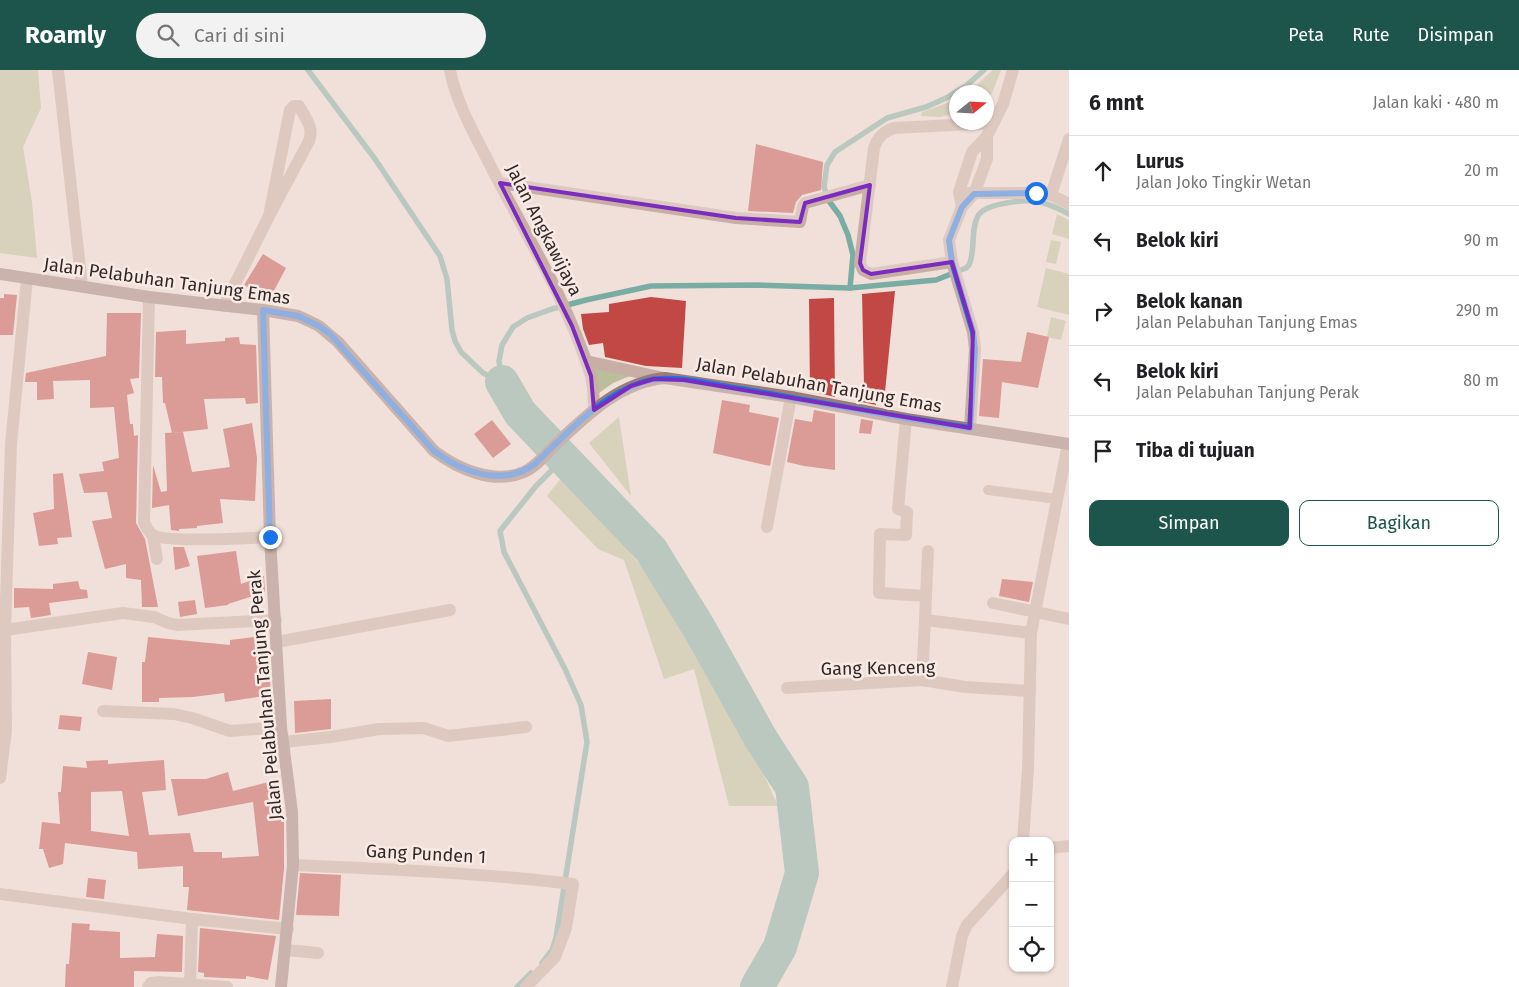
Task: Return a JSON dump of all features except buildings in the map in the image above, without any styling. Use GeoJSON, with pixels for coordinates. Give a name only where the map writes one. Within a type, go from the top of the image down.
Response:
{"type":"FeatureCollection","features":[{"type":"Feature","properties":{"kind":"main road","name":"Jalan Pelabuhan Tanjung Emas"},"geometry":{"type":"LineString","coordinates":[[0,274],[149,297],[263,310],[298,316],[319,326],[330,334],[434,451],[452,464],[473,472],[504,476],[525,472],[590,412],[631,386],[654,379],[665,378],[906,419],[1068,444]]}},
{"type":"Feature","properties":{"kind":"main road","name":"Jalan Pelabuhan Tanjung Perak"},"geometry":{"type":"LineString","coordinates":[[263,310],[270,537],[281,727],[292,812],[293,865],[284,986]]}},
{"type":"Feature","properties":{"kind":"street"},"geometry":{"type":"LineString","coordinates":[[58,70],[82,286]]}},
{"type":"Feature","properties":{"kind":"street","name":"Jalan Angkawijaya"},"geometry":{"type":"LineString","coordinates":[[450,70],[457,96],[500,183],[558,292],[572,326],[586,361],[593,388],[590,412]]}},
{"type":"Feature","properties":{"kind":"street"},"geometry":{"type":"LineString","coordinates":[[994,123],[1003,104],[1013,70]]}},
{"type":"Feature","properties":{"kind":"street"},"geometry":{"type":"LineString","coordinates":[[224,306],[312,133],[299,106],[294,106],[290,110],[269,216]]}},
{"type":"Feature","properties":{"kind":"street"},"geometry":{"type":"LineString","coordinates":[[949,125],[894,128],[878,138],[874,148],[860,263],[863,270],[870,274],[953,264]]}},
{"type":"Feature","properties":{"kind":"street"},"geometry":{"type":"LineString","coordinates":[[962,207],[959,192],[972,152],[988,136],[991,130]]}},
{"type":"Feature","properties":{"kind":"street"},"geometry":{"type":"LineString","coordinates":[[970,428],[975,349],[973,332],[953,264],[949,240],[962,207],[974,194],[987,159],[988,136]]}},
{"type":"Feature","properties":{"kind":"street"},"geometry":{"type":"LineString","coordinates":[[1051,195],[1069,139]]}},
{"type":"Feature","properties":{"kind":"street"},"geometry":{"type":"LineString","coordinates":[[500,183],[736,218],[800,222],[802,206],[814,200],[870,185]]}},
{"type":"Feature","properties":{"kind":"street"},"geometry":{"type":"LineString","coordinates":[[959,192],[974,194],[1036,193],[1051,195],[1069,204]]}},
{"type":"Feature","properties":{"kind":"street"},"geometry":{"type":"LineString","coordinates":[[0,778],[6,723],[5,444],[27,279]]}},
{"type":"Feature","properties":{"kind":"street"},"geometry":{"type":"LineString","coordinates":[[149,297],[144,523],[153,535],[159,538],[210,540],[270,537]]}},
{"type":"Feature","properties":{"kind":"street"},"geometry":{"type":"LineString","coordinates":[[586,361],[665,378]]}},
{"type":"Feature","properties":{"kind":"street"},"geometry":{"type":"LineString","coordinates":[[767,528],[791,398]]}},
{"type":"Feature","properties":{"kind":"street"},"geometry":{"type":"LineString","coordinates":[[906,419],[898,509],[907,512],[906,535],[880,534],[879,593],[926,596]]}},
{"type":"Feature","properties":{"kind":"street"},"geometry":{"type":"LineString","coordinates":[[1024,837],[1028,769],[1031,633],[1068,444]]}},
{"type":"Feature","properties":{"kind":"street"},"geometry":{"type":"LineString","coordinates":[[153,535],[157,560]]}},
{"type":"Feature","properties":{"kind":"street"},"geometry":{"type":"LineString","coordinates":[[922,680],[928,551]]}},
{"type":"Feature","properties":{"kind":"street"},"geometry":{"type":"LineString","coordinates":[[993,603],[1069,619]]}},
{"type":"Feature","properties":{"kind":"street"},"geometry":{"type":"LineString","coordinates":[[277,642],[450,610]]}},
{"type":"Feature","properties":{"kind":"street"},"geometry":{"type":"LineString","coordinates":[[5,630],[124,614],[154,617],[178,625],[276,620]]}},
{"type":"Feature","properties":{"kind":"street"},"geometry":{"type":"LineString","coordinates":[[925,620],[1031,633]]}},
{"type":"Feature","properties":{"kind":"street","name":"Gang Kenceng"},"geometry":{"type":"LineString","coordinates":[[787,688],[922,680],[965,687],[1030,691]]}},
{"type":"Feature","properties":{"kind":"street"},"geometry":{"type":"LineString","coordinates":[[103,711],[174,714],[230,731],[281,727]]}},
{"type":"Feature","properties":{"kind":"street"},"geometry":{"type":"LineString","coordinates":[[283,742],[331,737],[379,728],[424,728],[448,736],[526,727]]}},
{"type":"Feature","properties":{"kind":"street"},"geometry":{"type":"LineString","coordinates":[[1054,848],[1069,846]]}},
{"type":"Feature","properties":{"kind":"street","name":"Gang Punden 1"},"geometry":{"type":"LineString","coordinates":[[293,865],[424,870],[573,884],[566,928],[555,957],[526,987]]}},
{"type":"Feature","properties":{"kind":"street"},"geometry":{"type":"LineString","coordinates":[[952,987],[962,936],[967,925],[1009,878]]}},
{"type":"Feature","properties":{"kind":"street"},"geometry":{"type":"LineString","coordinates":[[0,894],[192,919],[288,929]]}},
{"type":"Feature","properties":{"kind":"street"},"geometry":{"type":"LineString","coordinates":[[190,984],[192,919]]}},
{"type":"Feature","properties":{"kind":"street"},"geometry":{"type":"LineString","coordinates":[[286,950],[318,953]]}},
{"type":"Feature","properties":{"kind":"street"},"geometry":{"type":"LineString","coordinates":[[148,987],[149,984],[155,982],[226,987]]}},
{"type":"Feature","properties":{"kind":"lane"},"geometry":{"type":"LineString","coordinates":[[988,490],[1057,499]]}},
{"type":"Feature","properties":{"kind":"highlighted area"},"geometry":{"type":"Polygon","coordinates":[[[500,183],[736,218],[800,222],[805,203],[870,185],[860,263],[863,270],[871,274],[952,262],[973,332],[970,428],[684,380],[654,379],[631,386],[594,410],[591,376],[572,326],[500,183]]]}},
{"type":"Feature","properties":{"kind":"green space"},"geometry":{"type":"Polygon","coordinates":[[[0,70],[38,70],[41,108],[23,147],[32,202],[37,258],[0,253],[0,70]]]}},
{"type":"Feature","properties":{"kind":"green space"},"geometry":{"type":"Polygon","coordinates":[[[993,70],[1001,70],[994,88],[994,85],[977,85],[993,70]]]}},
{"type":"Feature","properties":{"kind":"green space"},"geometry":{"type":"Polygon","coordinates":[[[949,102],[949,115],[940,117],[921,116],[922,112],[949,102]]]}},
{"type":"Feature","properties":{"kind":"green space"},"geometry":{"type":"Polygon","coordinates":[[[1057,214],[1069,220],[1069,239],[1052,234],[1057,214]]]}},
{"type":"Feature","properties":{"kind":"green space"},"geometry":{"type":"Polygon","coordinates":[[[1051,240],[1061,242],[1056,264],[1046,262],[1051,240]]]}},
{"type":"Feature","properties":{"kind":"green space"},"geometry":{"type":"Polygon","coordinates":[[[1046,268],[1069,274],[1069,315],[1037,307],[1046,268]]]}},
{"type":"Feature","properties":{"kind":"green space"},"geometry":{"type":"Polygon","coordinates":[[[1051,317],[1066,321],[1061,340],[1047,337],[1051,317]]]}},
{"type":"Feature","properties":{"kind":"green space"},"geometry":{"type":"Polygon","coordinates":[[[593,368],[630,376],[613,383],[599,393],[593,368]]]}},
{"type":"Feature","properties":{"kind":"green space"},"geometry":{"type":"Polygon","coordinates":[[[619,417],[631,496],[589,443],[619,417]]]}},
{"type":"Feature","properties":{"kind":"green space"},"geometry":{"type":"Polygon","coordinates":[[[564,474],[647,573],[747,737],[778,806],[729,806],[694,669],[664,679],[624,560],[598,549],[547,496],[564,474]]]}},
{"type":"Feature","properties":{"kind":"waterway"},"geometry":{"type":"LineString","coordinates":[[308,70],[375,159],[440,256],[447,279],[452,330],[461,352],[483,373],[502,382]]}},
{"type":"Feature","properties":{"kind":"waterway"},"geometry":{"type":"LineString","coordinates":[[850,288],[853,255],[848,235],[840,216],[829,201],[824,187],[827,165],[835,152],[887,118],[926,107],[946,98],[967,85],[984,70]]}},
{"type":"Feature","properties":{"kind":"waterway"},"geometry":{"type":"LineString","coordinates":[[502,382],[499,361],[502,345],[513,327],[527,318],[552,309],[651,286],[757,285],[850,288],[936,280],[969,265],[976,222],[978,216],[987,208],[1011,202],[1033,201],[1069,214]]}},
{"type":"Feature","properties":{"kind":"waterway"},"geometry":{"type":"LineString","coordinates":[[502,382],[520,413],[651,550],[699,628],[761,739],[792,787],[802,873],[780,947],[757,987]]}},
{"type":"Feature","properties":{"kind":"waterway"},"geometry":{"type":"LineString","coordinates":[[542,963],[552,950],[556,938],[587,742],[581,705],[565,669],[504,552],[500,531],[536,486],[564,458]]}},
{"type":"Feature","properties":{"kind":"waterway"},"geometry":{"type":"LineString","coordinates":[[517,987],[531,973]]}},
{"type":"Feature","properties":{"kind":"route"},"geometry":{"type":"LineString","coordinates":[[270,537],[263,310],[298,316],[319,326],[330,334],[434,451],[452,464],[487,475],[504,476],[525,472],[586,415],[631,386],[654,379],[684,380],[906,419],[970,428],[975,349],[973,332],[949,250],[949,240],[962,207],[974,194],[1036,193]]}}]}
